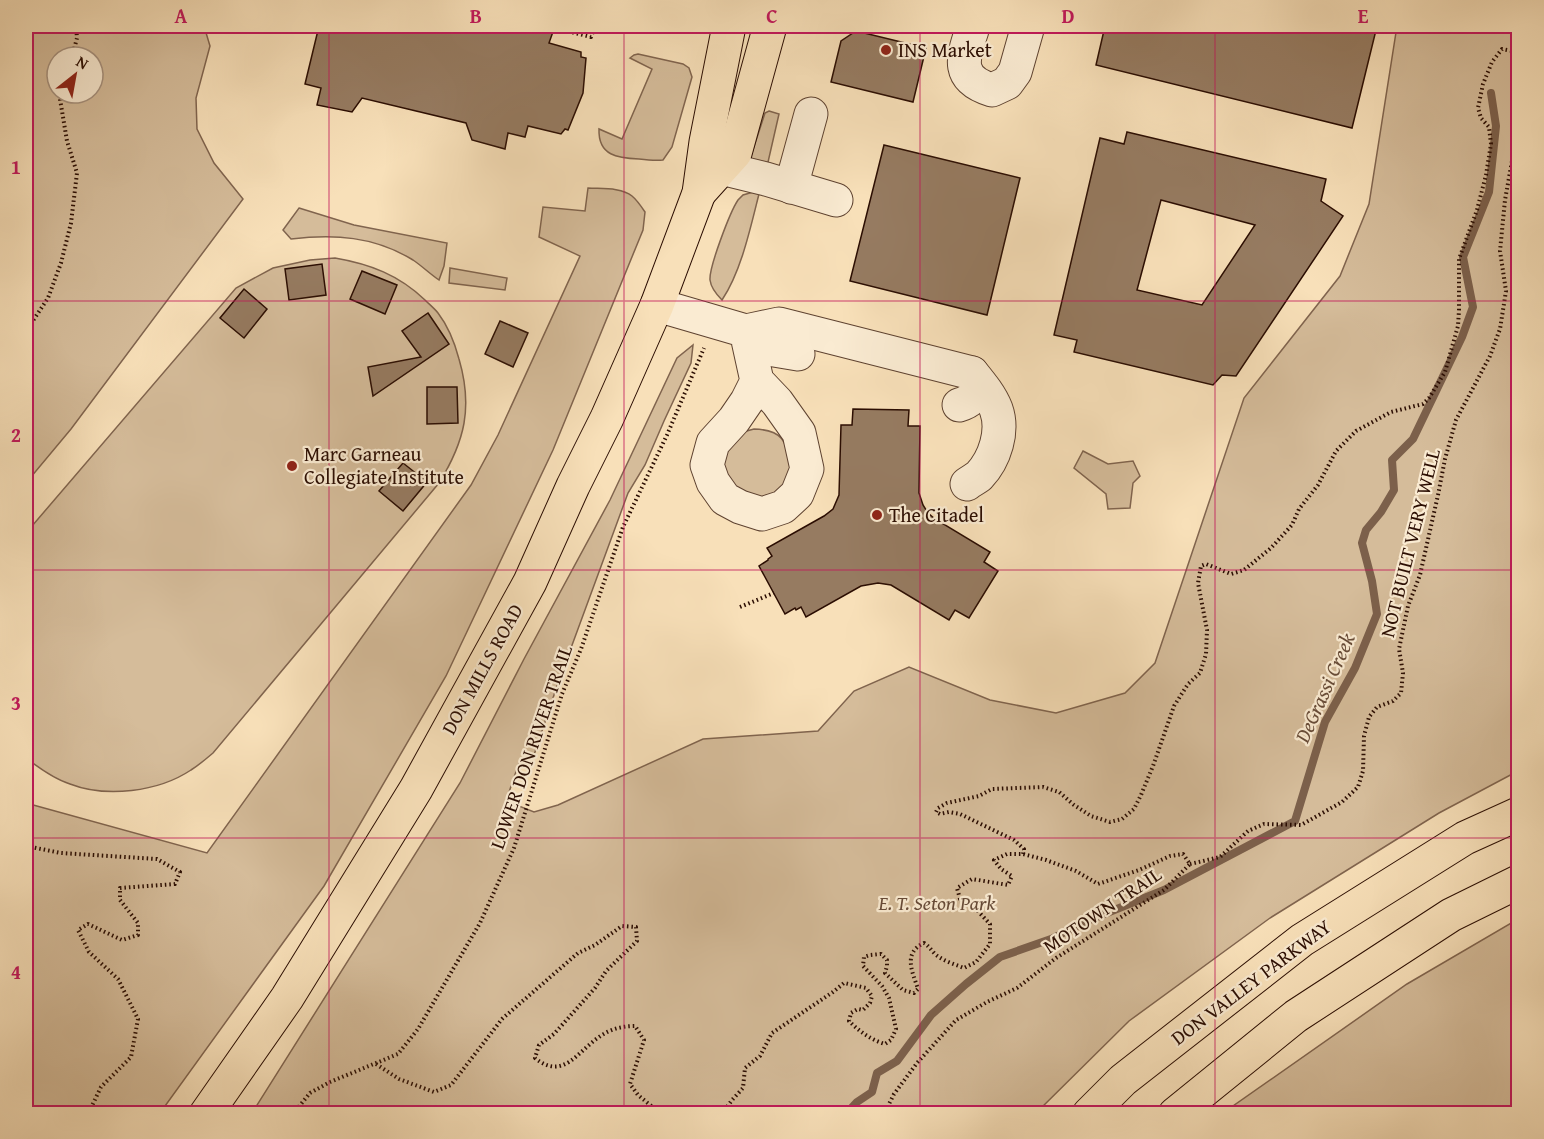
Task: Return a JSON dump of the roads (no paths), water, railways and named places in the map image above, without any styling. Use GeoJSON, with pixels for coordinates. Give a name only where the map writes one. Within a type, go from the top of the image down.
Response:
{"type":"FeatureCollection","features":[{"type":"Feature","properties":{"kind":"main road","name":"DON MILLS ROAD"},"geometry":{"type":"LineString","coordinates":[[206,1113],[287,998],[416,789],[530,582],[657,305],[699,193],[706,142],[729,26]]}},
{"type":"Feature","properties":{"kind":"main road","name":"DON MILLS ROAD"},"geometry":{"type":"LineString","coordinates":[[699,193],[735,153],[770,26]]}},
{"type":"Feature","properties":{"kind":"main road","name":"DON VALLEY PARKWAY"},"geometry":{"type":"LineString","coordinates":[[1089,1113],[1123,1080],[1302,940],[1465,838],[1518,814]]}},
{"type":"Feature","properties":{"kind":"main road"},"geometry":{"type":"LineString","coordinates":[[1175,1113],[1296,1016],[1450,915],[1518,882]]}},
{"type":"Feature","properties":{"kind":"lane"},"geometry":{"type":"LineString","coordinates":[[969,27],[964,51],[966,74],[981,87],[992,90],[1006,83],[1015,72],[1028,26]]}},
{"type":"Feature","properties":{"kind":"lane"},"geometry":{"type":"LineString","coordinates":[[791,187],[811,114]]}},
{"type":"Feature","properties":{"kind":"lane"},"geometry":{"type":"LineString","coordinates":[[721,168],[836,200]]}},
{"type":"Feature","properties":{"kind":"lane"},"geometry":{"type":"LineString","coordinates":[[657,305],[746,331],[768,349],[798,354]]}},
{"type":"Feature","properties":{"kind":"lane"},"geometry":{"type":"LineString","coordinates":[[746,331],[779,324],[972,373],[996,407],[1000,423],[997,444],[990,461],[979,476],[967,484]]}},
{"type":"Feature","properties":{"kind":"lane"},"geometry":{"type":"LineString","coordinates":[[746,331],[757,381]]}},
{"type":"Feature","properties":{"kind":"lane"},"geometry":{"type":"LineString","coordinates":[[959,405],[969,402],[975,396],[978,387],[972,373]]}},
{"type":"Feature","properties":{"kind":"waterway","name":"DeGrassi Creek"},"geometry":{"type":"LineString","coordinates":[[846,1114],[857,1102],[872,1092],[877,1073],[897,1061],[931,1015],[1000,957],[1051,939],[1092,919],[1164,890],[1295,821],[1325,722],[1355,668],[1377,614],[1372,581],[1362,543],[1366,530],[1381,512],[1394,490],[1392,460],[1413,439],[1462,337],[1473,307],[1463,257],[1489,192],[1496,126],[1491,93]]}},
{"type":"Feature","properties":{"kind":"place","name":"INS Market"},"geometry":{"type":"Point","coordinates":[886,50]}},
{"type":"Feature","properties":{"kind":"place","name":"Marc Garneau Collegiate Institute"},"geometry":{"type":"Point","coordinates":[292,466]}},
{"type":"Feature","properties":{"kind":"place","name":"The Citadel"},"geometry":{"type":"Point","coordinates":[877,515]}},
{"type":"Feature","properties":{"kind":"park label","name":"E. T. Seton Park"},"geometry":{"type":"Point","coordinates":[937,903]}}]}
